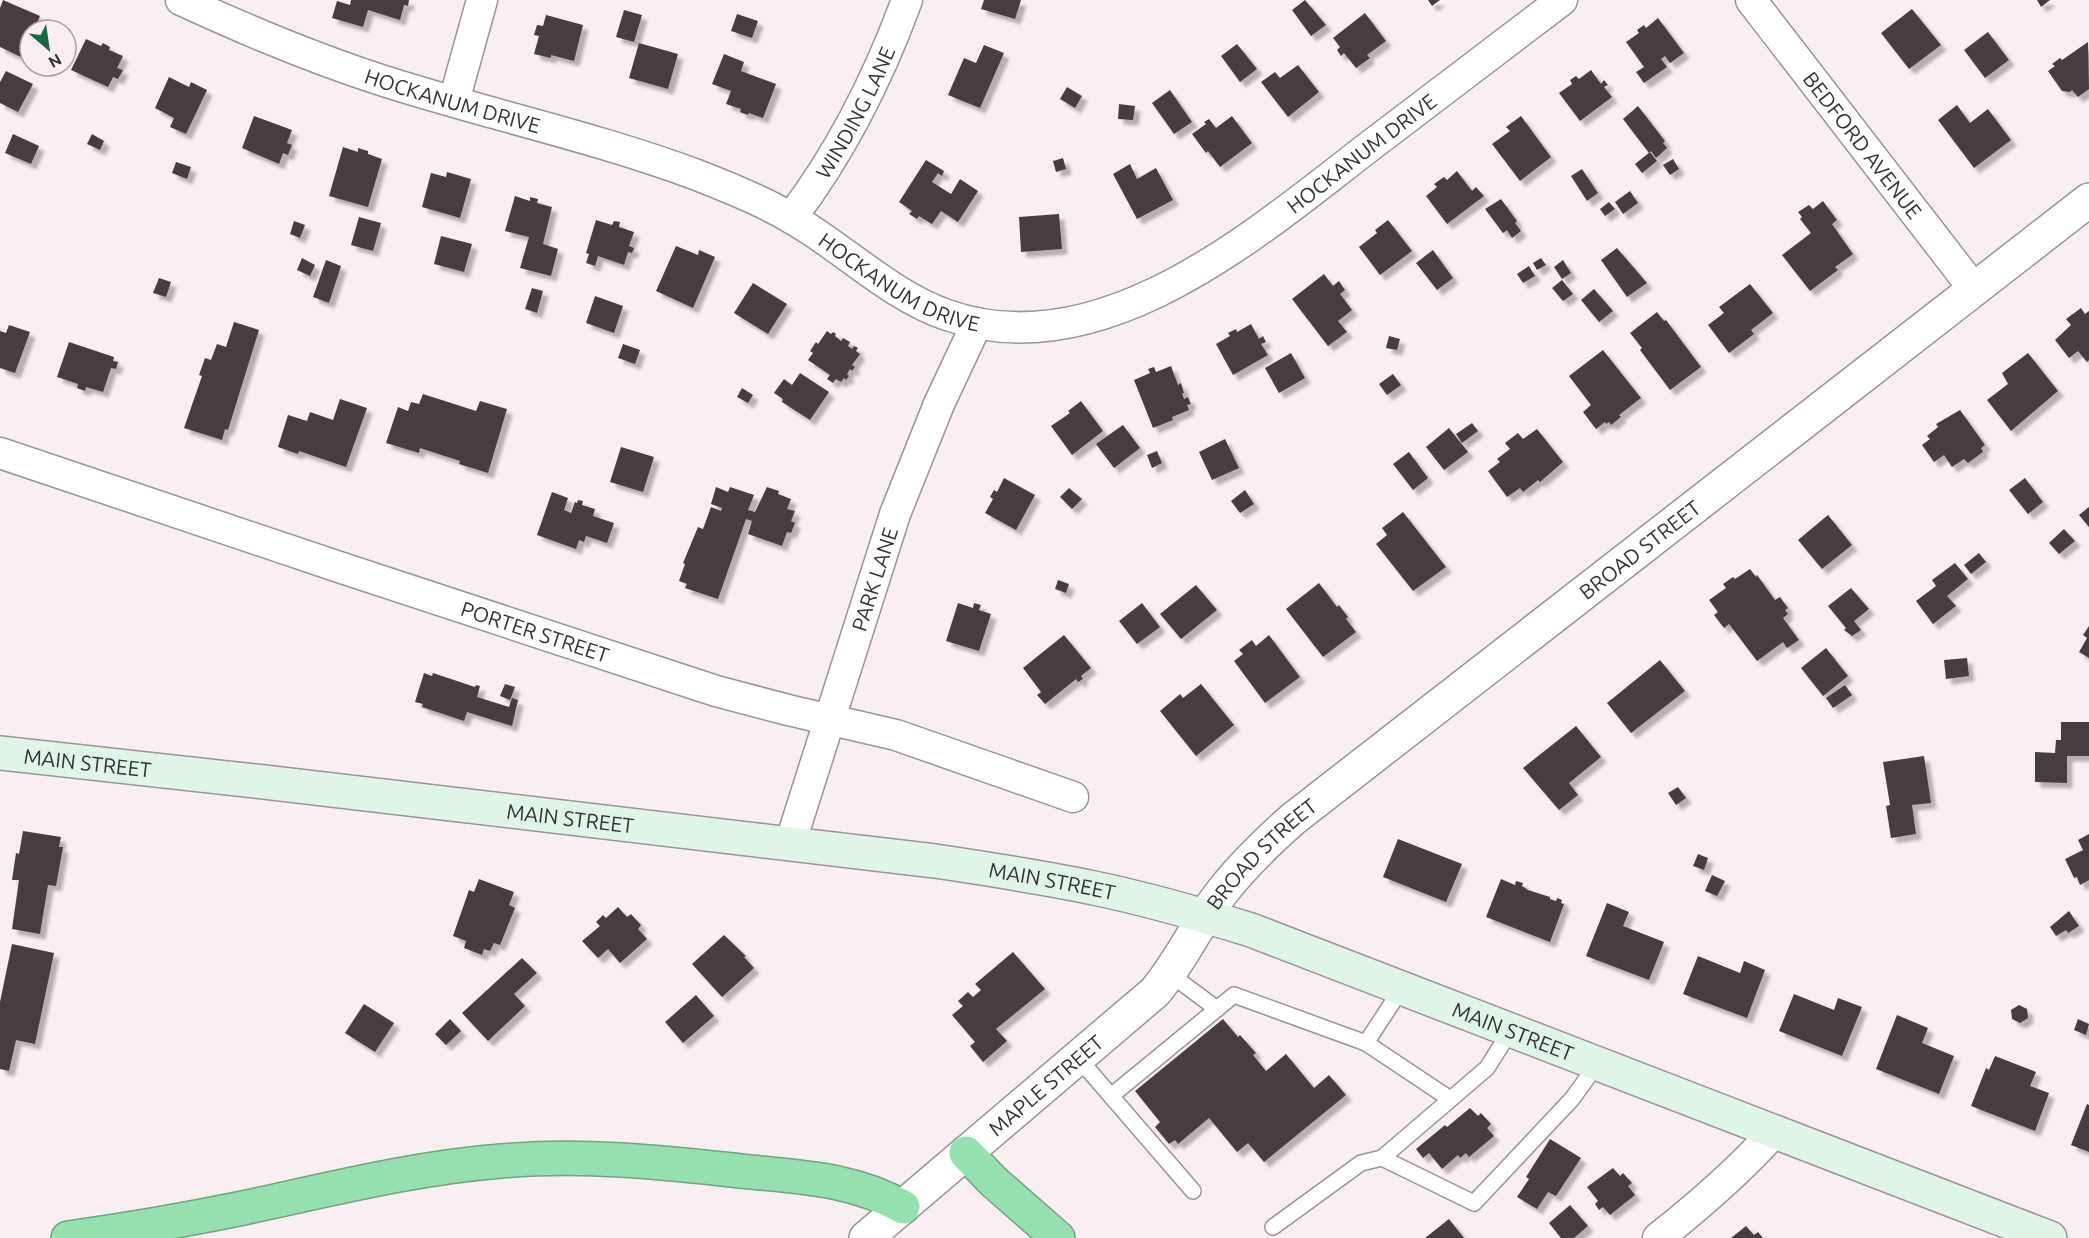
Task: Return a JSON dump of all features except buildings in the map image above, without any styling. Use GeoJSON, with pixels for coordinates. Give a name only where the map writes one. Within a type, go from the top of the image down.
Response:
{"type":"FeatureCollection","features":[{"type":"Feature","properties":{"kind":"highway"},"geometry":{"type":"LineString","coordinates":[[966,1153],[994,1182],[1058,1238]]}},
{"type":"Feature","properties":{"kind":"highway"},"geometry":{"type":"LineString","coordinates":[[68,1238],[169,1223],[415,1171],[532,1159],[584,1158],[647,1161],[843,1183],[878,1194],[903,1207]]}},
{"type":"Feature","properties":{"kind":"main road","name":"MAIN STREET"},"geometry":{"type":"LineString","coordinates":[[0,753],[288,784],[790,844],[1016,873],[1096,888],[1251,930],[2050,1238]]}},
{"type":"Feature","properties":{"kind":"street","name":"HOCKANUM DRIVE"},"geometry":{"type":"LineString","coordinates":[[181,0],[245,28],[381,80],[679,169],[730,189],[791,218],[910,298],[948,316],[977,323],[1022,327],[1069,322],[1132,302],[1196,271],[1275,219],[1562,0]]}},
{"type":"Feature","properties":{"kind":"street"},"geometry":{"type":"LineString","coordinates":[[454,101],[482,0]]}},
{"type":"Feature","properties":{"kind":"street","name":"WINDING LANE"},"geometry":{"type":"LineString","coordinates":[[791,218],[827,168],[853,124],[882,64],[907,0]]}},
{"type":"Feature","properties":{"kind":"street","name":"BEDFORD AVENUE"},"geometry":{"type":"LineString","coordinates":[[1751,0],[1974,289]]}},
{"type":"Feature","properties":{"kind":"street","name":"BROAD STREET"},"geometry":{"type":"LineString","coordinates":[[1205,916],[1241,868],[1308,807],[2089,200]]}},
{"type":"Feature","properties":{"kind":"street","name":"PARK LANE"},"geometry":{"type":"LineString","coordinates":[[790,844],[895,514],[939,404],[977,323]]}},
{"type":"Feature","properties":{"kind":"street","name":"PORTER STREET"},"geometry":{"type":"LineString","coordinates":[[0,453],[705,687],[744,699],[896,735],[1073,797]]}},
{"type":"Feature","properties":{"kind":"street","name":"MAPLE STREET"},"geometry":{"type":"LineString","coordinates":[[866,1238],[1136,1010],[1170,974],[1205,916]]}},
{"type":"Feature","properties":{"kind":"street"},"geometry":{"type":"LineString","coordinates":[[1658,1238],[1719,1189],[1774,1132]]}},
{"type":"Feature","properties":{"kind":"lane"},"geometry":{"type":"LineString","coordinates":[[1170,974],[1217,1009]]}},
{"type":"Feature","properties":{"kind":"lane"},"geometry":{"type":"LineString","coordinates":[[1366,1043],[1402,988]]}},
{"type":"Feature","properties":{"kind":"lane"},"geometry":{"type":"LineString","coordinates":[[1111,1096],[1234,995],[1366,1043],[1450,1099]]}},
{"type":"Feature","properties":{"kind":"lane"},"geometry":{"type":"LineString","coordinates":[[1273,1227],[1361,1163],[1382,1158],[1487,1068],[1511,1030]]}},
{"type":"Feature","properties":{"kind":"lane"},"geometry":{"type":"LineString","coordinates":[[1079,1059],[1193,1191]]}},
{"type":"Feature","properties":{"kind":"lane"},"geometry":{"type":"LineString","coordinates":[[1382,1158],[1474,1203],[1572,1099],[1598,1063]]}}]}
